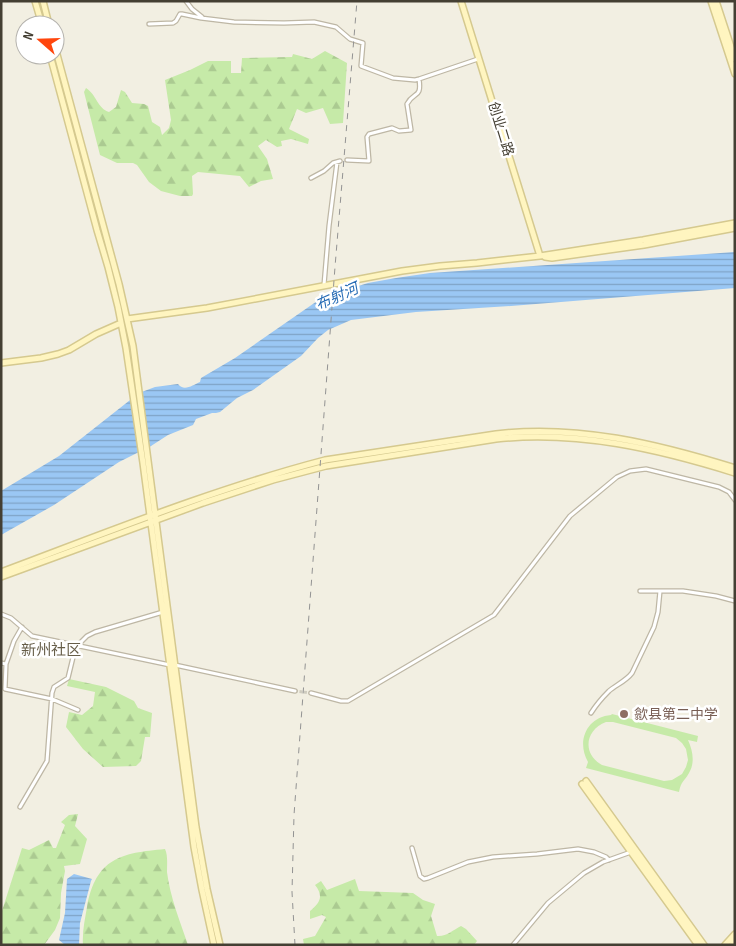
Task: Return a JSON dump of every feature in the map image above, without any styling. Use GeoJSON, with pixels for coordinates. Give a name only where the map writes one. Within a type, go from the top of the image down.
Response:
{"type":"FeatureCollection","features":[{"type":"Feature","properties":{"kind":"main road"},"geometry":{"type":"LineString","coordinates":[[35,1],[39,15]]}},
{"type":"Feature","properties":{"kind":"main road"},"geometry":{"type":"LineString","coordinates":[[43,1],[46,15]]}},
{"type":"Feature","properties":{"kind":"main road","name":"创业二路"},"geometry":{"type":"LineString","coordinates":[[461,1],[540,256]]}},
{"type":"Feature","properties":{"kind":"main road"},"geometry":{"type":"LineString","coordinates":[[711,1],[735,74]]}},
{"type":"Feature","properties":{"kind":"main road"},"geometry":{"type":"LineString","coordinates":[[716,1],[735,59]]}},
{"type":"Feature","properties":{"kind":"main road"},"geometry":{"type":"LineString","coordinates":[[53,65],[122,323],[146,462]]}},
{"type":"Feature","properties":{"kind":"main road"},"geometry":{"type":"LineString","coordinates":[[60,65],[128,319],[138,380],[153,518],[199,846],[220,945]]}},
{"type":"Feature","properties":{"kind":"main road"},"geometry":{"type":"LineString","coordinates":[[128,319],[208,308],[421,268],[540,256],[735,222]]}},
{"type":"Feature","properties":{"kind":"main road"},"geometry":{"type":"LineString","coordinates":[[540,256],[552,258],[644,245],[735,228]]}},
{"type":"Feature","properties":{"kind":"main road"},"geometry":{"type":"LineString","coordinates":[[1,363],[58,354],[70,350],[96,334],[122,323]]}},
{"type":"Feature","properties":{"kind":"main road"},"geometry":{"type":"LineString","coordinates":[[1,577],[246,482],[325,460],[508,432],[549,432],[610,437],[670,449],[735,468]]}},
{"type":"Feature","properties":{"kind":"main road"},"geometry":{"type":"LineString","coordinates":[[1,572],[153,518],[326,466],[496,439],[533,436],[609,442],[668,454],[735,473]]}},
{"type":"Feature","properties":{"kind":"main road"},"geometry":{"type":"LineString","coordinates":[[153,518],[163,612],[173,665],[194,847],[214,945]]}},
{"type":"Feature","properties":{"kind":"main road"},"geometry":{"type":"LineString","coordinates":[[698,945],[584,783],[704,945]]}},
{"type":"Feature","properties":{"kind":"main road"},"geometry":{"type":"LineString","coordinates":[[725,945],[735,934]]}},
{"type":"Feature","properties":{"kind":"main road"},"geometry":{"type":"LineString","coordinates":[[732,945],[735,941]]}},
{"type":"Feature","properties":{"kind":"street"},"geometry":{"type":"LineString","coordinates":[[186,1],[195,12],[205,18]]}},
{"type":"Feature","properties":{"kind":"street"},"geometry":{"type":"LineString","coordinates":[[149,24],[173,23],[180,14],[234,22],[314,22],[328,24],[336,27],[350,39],[363,43],[361,66],[405,80],[420,79],[479,59]]}},
{"type":"Feature","properties":{"kind":"street"},"geometry":{"type":"LineString","coordinates":[[347,160],[370,161],[367,137],[369,134],[392,128],[399,131],[411,130],[407,104],[420,91],[420,79]]}},
{"type":"Feature","properties":{"kind":"street"},"geometry":{"type":"LineString","coordinates":[[311,178],[338,161],[329,226],[324,286]]}},
{"type":"Feature","properties":{"kind":"street"},"geometry":{"type":"LineString","coordinates":[[311,693],[348,701],[494,615],[570,516],[621,474],[634,470],[652,470],[719,487],[729,492],[735,500]]}},
{"type":"Feature","properties":{"kind":"street"},"geometry":{"type":"LineString","coordinates":[[640,591],[683,591],[735,600]]}},
{"type":"Feature","properties":{"kind":"street"},"geometry":{"type":"LineString","coordinates":[[591,713],[610,690],[632,673],[654,627],[660,592]]}},
{"type":"Feature","properties":{"kind":"street"},"geometry":{"type":"LineString","coordinates":[[20,807],[47,761],[52,693],[54,688],[68,678],[77,645],[95,632],[163,612]]}},
{"type":"Feature","properties":{"kind":"street"},"geometry":{"type":"LineString","coordinates":[[1,614],[9,616],[32,636],[295,691]]}},
{"type":"Feature","properties":{"kind":"street"},"geometry":{"type":"LineString","coordinates":[[22,627],[14,641],[6,664],[5,688],[52,698],[78,710]]}},
{"type":"Feature","properties":{"kind":"street"},"geometry":{"type":"LineString","coordinates":[[1,663],[6,664]]}},
{"type":"Feature","properties":{"kind":"street"},"geometry":{"type":"LineString","coordinates":[[412,848],[420,876],[426,879],[468,862],[493,857],[578,849],[594,852],[609,860]]}},
{"type":"Feature","properties":{"kind":"street"},"geometry":{"type":"LineString","coordinates":[[513,945],[551,900],[584,873],[609,860],[631,852]]}},
{"type":"Feature","properties":{"kind":"green space"},"geometry":{"type":"Polygon","coordinates":[[[325,51],[347,63],[343,123],[330,124],[323,108],[306,113],[297,109],[289,129],[309,139],[308,144],[291,139],[281,141],[282,146],[277,147],[266,140],[258,146],[267,159],[273,179],[261,181],[249,187],[240,176],[198,172],[192,176],[192,196],[180,196],[161,191],[149,182],[137,165],[133,163],[117,163],[100,155],[84,92],[86,88],[102,108],[109,112],[116,107],[121,90],[125,92],[132,103],[148,106],[152,122],[160,127],[162,135],[169,128],[171,120],[165,80],[208,61],[231,61],[231,73],[241,73],[242,58],[292,57],[293,54],[312,59],[325,51]]]}},
{"type":"Feature","properties":{"kind":"green space"},"geometry":{"type":"Polygon","coordinates":[[[69,679],[106,687],[134,701],[138,708],[152,713],[150,737],[145,737],[141,761],[136,766],[103,767],[83,749],[66,727],[69,712],[82,715],[93,706],[95,692],[67,686],[69,679]]]}},
{"type":"Feature","properties":{"kind":"green space"},"geometry":{"type":"Polygon","coordinates":[[[611,715],[698,736],[697,742],[688,740],[693,761],[679,792],[586,768],[588,762],[583,746],[586,731],[596,720],[611,715]],[[606,722],[599,726],[590,736],[589,749],[591,755],[602,765],[664,781],[672,780],[682,774],[688,760],[686,749],[676,738],[613,722],[606,722]]]}},
{"type":"Feature","properties":{"kind":"green space"},"geometry":{"type":"Polygon","coordinates":[[[78,814],[75,826],[87,839],[80,864],[64,866],[60,918],[55,930],[44,945],[1,945],[1,914],[22,848],[29,850],[49,840],[53,848],[56,848],[65,825],[61,822],[69,815],[78,814]]]}},
{"type":"Feature","properties":{"kind":"green space"},"geometry":{"type":"Polygon","coordinates":[[[165,849],[170,891],[188,945],[83,945],[84,926],[91,891],[104,868],[123,856],[165,849]]]}},
{"type":"Feature","properties":{"kind":"green space"},"geometry":{"type":"Polygon","coordinates":[[[355,879],[359,891],[413,893],[423,900],[435,904],[431,916],[437,936],[446,934],[461,926],[477,941],[474,945],[304,945],[303,939],[315,936],[326,917],[322,915],[310,919],[310,911],[320,899],[315,885],[321,881],[327,890],[355,879]]]}},
{"type":"Feature","properties":{"kind":"water","name":"布射河"},"geometry":{"type":"Polygon","coordinates":[[[735,252],[735,288],[416,312],[351,320],[328,330],[301,356],[253,390],[237,398],[220,412],[196,419],[193,425],[168,435],[119,462],[54,505],[1,535],[1,491],[59,456],[139,393],[155,387],[178,384],[186,388],[200,382],[201,378],[235,358],[323,297],[368,283],[430,273],[735,252]]]}},
{"type":"Feature","properties":{"kind":"water"},"geometry":{"type":"Polygon","coordinates":[[[74,874],[92,879],[80,923],[79,945],[65,945],[59,940],[65,913],[67,879],[74,874]]]}},
{"type":"Feature","properties":{"kind":"tunnel"},"geometry":{"type":"LineString","coordinates":[[295,691],[311,693]]}},
{"type":"Feature","properties":{"kind":"railway"},"geometry":{"type":"LineString","coordinates":[[295,945],[292,892],[294,815],[357,1]]}},
{"type":"Feature","properties":{"kind":"place","name":"歙县第二中学"},"geometry":{"type":"Point","coordinates":[624,714]}},
{"type":"Feature","properties":{"kind":"district","name":"新州社区"},"geometry":{"type":"Point","coordinates":[51,650]}}]}
